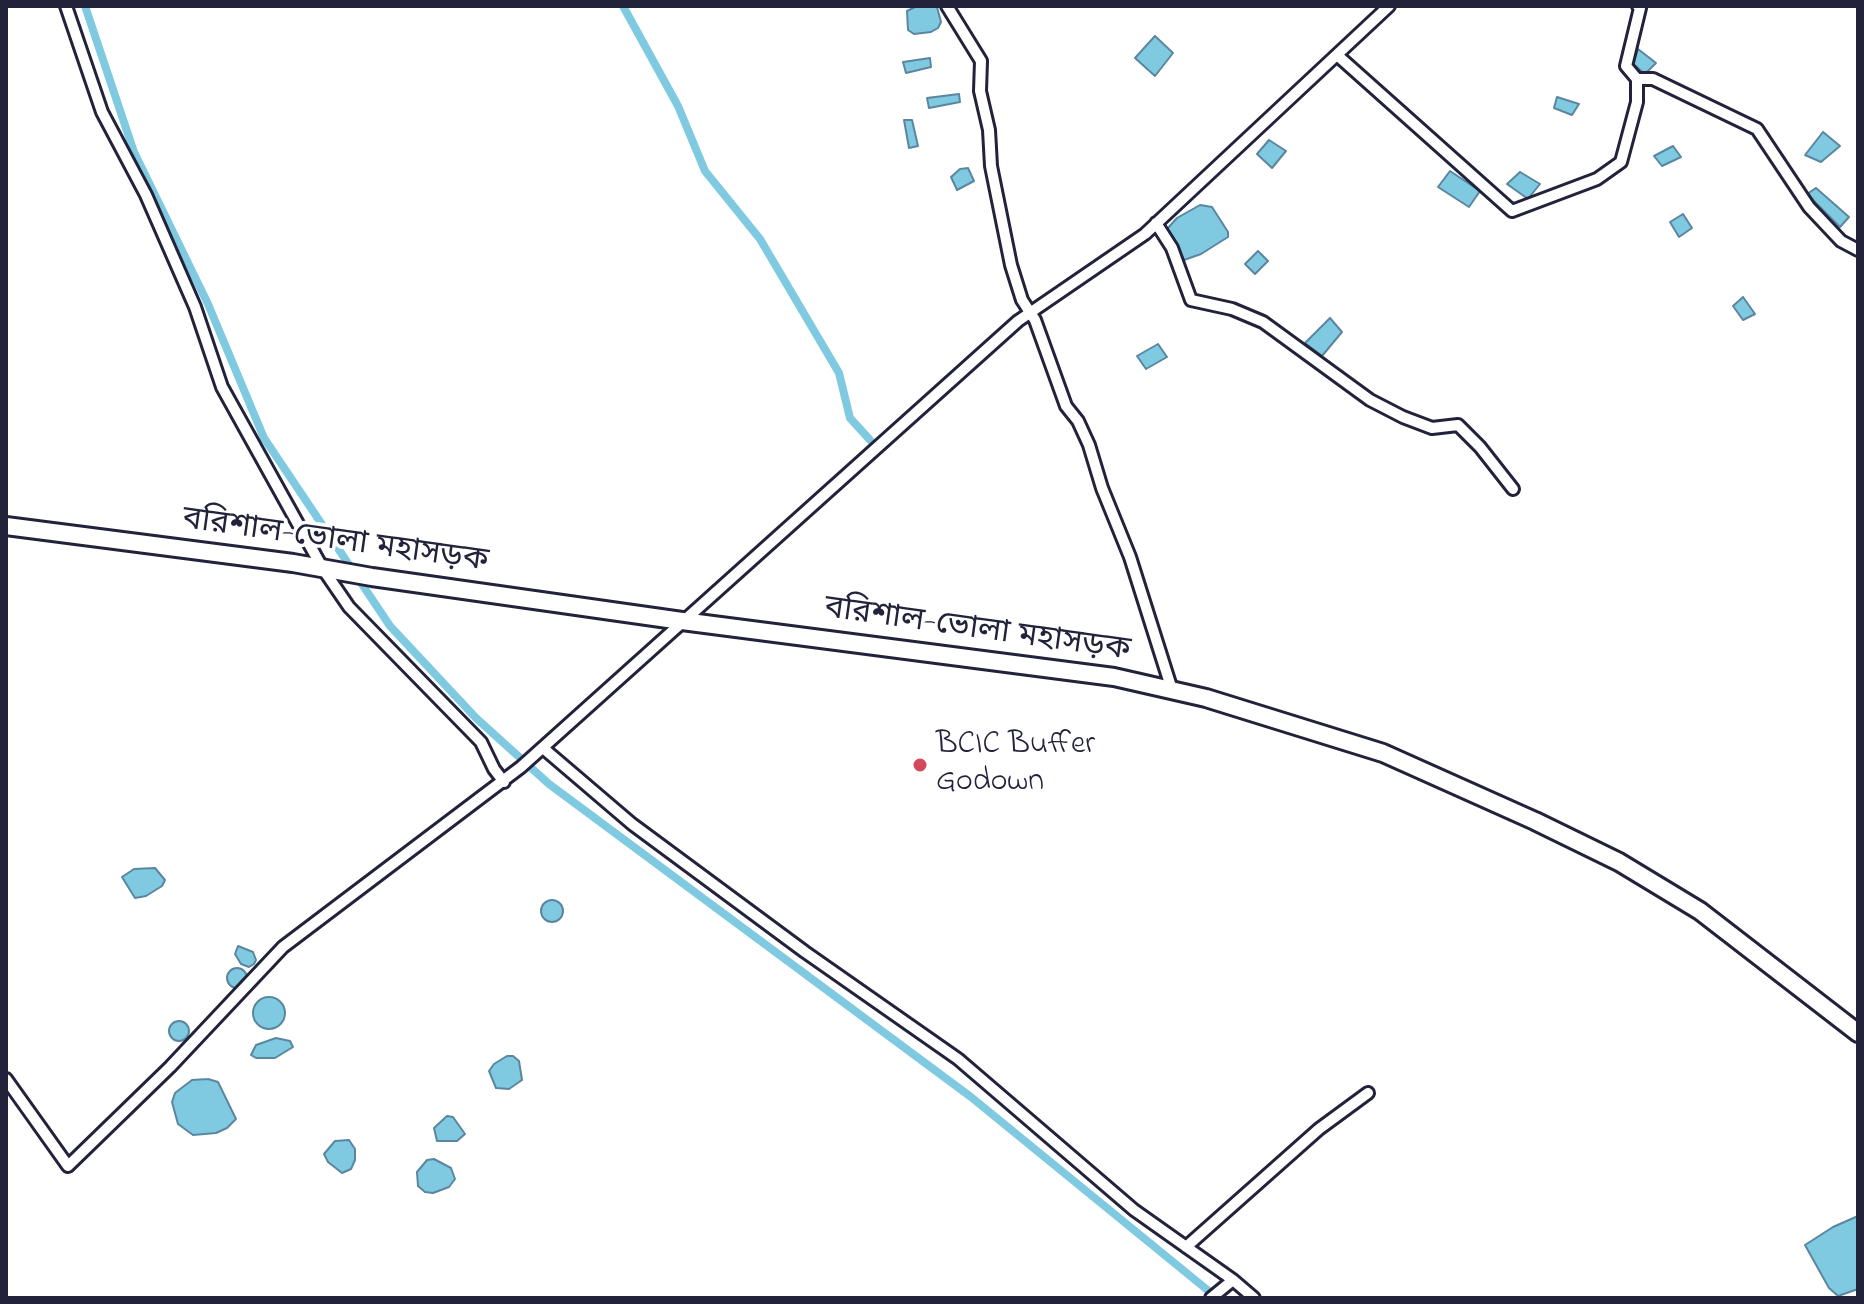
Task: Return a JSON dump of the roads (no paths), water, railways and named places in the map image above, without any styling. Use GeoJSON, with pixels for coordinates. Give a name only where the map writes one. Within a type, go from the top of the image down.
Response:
{"type":"FeatureCollection","features":[{"type":"Feature","properties":{"kind":"highway","name":"বরিশাল-ভোলা মহাসড়ক"},"geometry":{"type":"LineString","coordinates":[[6,526],[682,621],[1114,677],[1172,690],[1383,753],[1619,862],[1700,911],[1858,1033]]}},
{"type":"Feature","properties":{"kind":"street"},"geometry":{"type":"LineString","coordinates":[[66,6],[102,112],[146,195],[195,307],[222,387],[349,607],[481,742],[504,782]]}},
{"type":"Feature","properties":{"kind":"street"},"geometry":{"type":"LineString","coordinates":[[947,6],[981,61],[980,91],[989,130],[991,166],[1011,265],[1022,300],[1035,320],[1066,406],[1078,421],[1089,445],[1102,488],[1130,557],[1172,690]]}},
{"type":"Feature","properties":{"kind":"street"},"geometry":{"type":"LineString","coordinates":[[6,1079],[68,1166],[170,1067],[283,947],[504,782],[1030,312],[1145,234],[1389,6]]}},
{"type":"Feature","properties":{"kind":"street"},"geometry":{"type":"LineString","coordinates":[[1337,55],[1512,211],[1597,179],[1621,162],[1637,102],[1637,79],[1626,66],[1638,6]]}},
{"type":"Feature","properties":{"kind":"street"},"geometry":{"type":"LineString","coordinates":[[1637,79],[1653,79],[1757,129],[1809,207],[1841,241],[1858,250]]}},
{"type":"Feature","properties":{"kind":"street"},"geometry":{"type":"LineString","coordinates":[[1156,223],[1172,248],[1191,300],[1232,309],[1263,322],[1370,400],[1403,417],[1432,428],[1458,425],[1513,489]]}},
{"type":"Feature","properties":{"kind":"street"},"geometry":{"type":"LineString","coordinates":[[540,751],[632,824],[805,952],[958,1059],[1134,1210],[1229,1283],[1254,1298]]}},
{"type":"Feature","properties":{"kind":"street"},"geometry":{"type":"LineString","coordinates":[[1186,1247],[1319,1129],[1368,1093]]}},
{"type":"Feature","properties":{"kind":"street"},"geometry":{"type":"LineString","coordinates":[[1211,1298],[1229,1283]]}},
{"type":"Feature","properties":{"kind":"water"},"geometry":{"type":"Polygon","coordinates":[[[917,6],[937,7],[941,22],[938,28],[914,34],[908,30],[907,11],[917,6]]]}},
{"type":"Feature","properties":{"kind":"water"},"geometry":{"type":"Polygon","coordinates":[[[1155,36],[1173,53],[1155,76],[1135,58],[1155,36]]]}},
{"type":"Feature","properties":{"kind":"water"},"geometry":{"type":"Polygon","coordinates":[[[1638,49],[1656,63],[1645,74],[1633,64],[1638,49]]]}},
{"type":"Feature","properties":{"kind":"water"},"geometry":{"type":"Polygon","coordinates":[[[930,58],[931,67],[906,73],[903,62],[930,58]]]}},
{"type":"Feature","properties":{"kind":"water"},"geometry":{"type":"Polygon","coordinates":[[[959,94],[960,102],[929,108],[927,98],[959,94]]]}},
{"type":"Feature","properties":{"kind":"water"},"geometry":{"type":"Polygon","coordinates":[[[1557,97],[1579,104],[1572,115],[1554,108],[1557,97]]]}},
{"type":"Feature","properties":{"kind":"water"},"geometry":{"type":"Polygon","coordinates":[[[904,120],[912,120],[918,146],[909,148],[904,120]]]}},
{"type":"Feature","properties":{"kind":"water"},"geometry":{"type":"Polygon","coordinates":[[[1823,132],[1840,146],[1821,162],[1805,155],[1823,132]]]}},
{"type":"Feature","properties":{"kind":"water"},"geometry":{"type":"Polygon","coordinates":[[[1269,140],[1286,151],[1272,168],[1257,154],[1269,140]]]}},
{"type":"Feature","properties":{"kind":"water"},"geometry":{"type":"Polygon","coordinates":[[[1673,146],[1681,157],[1662,166],[1654,156],[1673,146]]]}},
{"type":"Feature","properties":{"kind":"water"},"geometry":{"type":"Polygon","coordinates":[[[968,168],[974,181],[957,190],[951,177],[960,169],[968,168]]]}},
{"type":"Feature","properties":{"kind":"water"},"geometry":{"type":"Polygon","coordinates":[[[1450,171],[1480,191],[1469,207],[1438,187],[1450,171]]]}},
{"type":"Feature","properties":{"kind":"water"},"geometry":{"type":"Polygon","coordinates":[[[1520,172],[1540,184],[1528,199],[1507,184],[1520,172]]]}},
{"type":"Feature","properties":{"kind":"water"},"geometry":{"type":"Polygon","coordinates":[[[1816,188],[1849,217],[1840,227],[1807,194],[1816,188]]]}},
{"type":"Feature","properties":{"kind":"water"},"geometry":{"type":"Polygon","coordinates":[[[1200,205],[1212,207],[1228,237],[1201,254],[1184,260],[1167,229],[1177,218],[1200,205]]]}},
{"type":"Feature","properties":{"kind":"water"},"geometry":{"type":"Polygon","coordinates":[[[1683,214],[1692,228],[1679,237],[1670,222],[1683,214]]]}},
{"type":"Feature","properties":{"kind":"water"},"geometry":{"type":"Polygon","coordinates":[[[1258,251],[1268,261],[1255,274],[1245,264],[1258,251]]]}},
{"type":"Feature","properties":{"kind":"water"},"geometry":{"type":"Polygon","coordinates":[[[1743,297],[1755,314],[1743,320],[1733,306],[1743,297]]]}},
{"type":"Feature","properties":{"kind":"water"},"geometry":{"type":"Polygon","coordinates":[[[1330,318],[1342,332],[1322,356],[1305,343],[1330,318]]]}},
{"type":"Feature","properties":{"kind":"water"},"geometry":{"type":"Polygon","coordinates":[[[1158,344],[1167,357],[1146,369],[1137,356],[1158,344]]]}},
{"type":"Feature","properties":{"kind":"water"},"geometry":{"type":"Polygon","coordinates":[[[155,868],[165,880],[162,886],[146,896],[135,898],[122,877],[134,869],[155,868]]]}},
{"type":"Feature","properties":{"kind":"water"},"geometry":{"type":"Polygon","coordinates":[[[552,900],[560,903],[563,911],[560,919],[552,922],[544,919],[541,911],[544,903],[552,900]]]}},
{"type":"Feature","properties":{"kind":"water"},"geometry":{"type":"Polygon","coordinates":[[[238,946],[253,952],[254,964],[249,967],[241,964],[235,954],[238,946]]]}},
{"type":"Feature","properties":{"kind":"water"},"geometry":{"type":"Polygon","coordinates":[[[237,968],[244,971],[247,978],[244,985],[237,988],[230,985],[227,978],[230,971],[237,968]]]}},
{"type":"Feature","properties":{"kind":"water"},"geometry":{"type":"Polygon","coordinates":[[[269,997],[280,1002],[285,1013],[280,1024],[269,1029],[258,1024],[253,1013],[258,1002],[269,997]]]}},
{"type":"Feature","properties":{"kind":"water"},"geometry":{"type":"Polygon","coordinates":[[[179,1021],[186,1024],[189,1031],[186,1038],[179,1041],[172,1038],[169,1031],[172,1024],[179,1021]]]}},
{"type":"Feature","properties":{"kind":"water"},"geometry":{"type":"Polygon","coordinates":[[[276,1038],[290,1041],[293,1047],[275,1058],[251,1055],[256,1045],[276,1038]]]}},
{"type":"Feature","properties":{"kind":"water"},"geometry":{"type":"Polygon","coordinates":[[[507,1056],[519,1061],[522,1080],[509,1089],[496,1088],[489,1071],[507,1056]]]}},
{"type":"Feature","properties":{"kind":"water"},"geometry":{"type":"Polygon","coordinates":[[[192,1080],[218,1082],[236,1119],[216,1133],[193,1135],[178,1124],[172,1102],[175,1093],[192,1080]]]}},
{"type":"Feature","properties":{"kind":"water"},"geometry":{"type":"Polygon","coordinates":[[[447,1116],[453,1117],[465,1134],[457,1141],[437,1141],[434,1128],[447,1116]]]}},
{"type":"Feature","properties":{"kind":"water"},"geometry":{"type":"Polygon","coordinates":[[[349,1140],[355,1149],[355,1160],[351,1169],[342,1173],[328,1162],[324,1154],[335,1141],[349,1140]]]}},
{"type":"Feature","properties":{"kind":"water"},"geometry":{"type":"Polygon","coordinates":[[[434,1159],[451,1168],[455,1179],[449,1187],[433,1193],[425,1192],[418,1186],[417,1172],[427,1160],[434,1159]]]}},
{"type":"Feature","properties":{"kind":"water"},"geometry":{"type":"Polygon","coordinates":[[[1858,1216],[1858,1289],[1838,1296],[1829,1288],[1805,1245],[1858,1216]]]}},
{"type":"Feature","properties":{"kind":"waterway"},"geometry":{"type":"LineString","coordinates":[[85,6],[134,152],[208,304],[264,438],[390,626],[476,718],[549,784],[971,1097],[1216,1297]]}},
{"type":"Feature","properties":{"kind":"waterway"},"geometry":{"type":"LineString","coordinates":[[623,6],[678,106],[705,171],[760,239],[839,373],[850,418],[870,440]]}},
{"type":"Feature","properties":{"kind":"place","name":"BCIC Buffer Godown"},"geometry":{"type":"Point","coordinates":[920,765]}}]}
